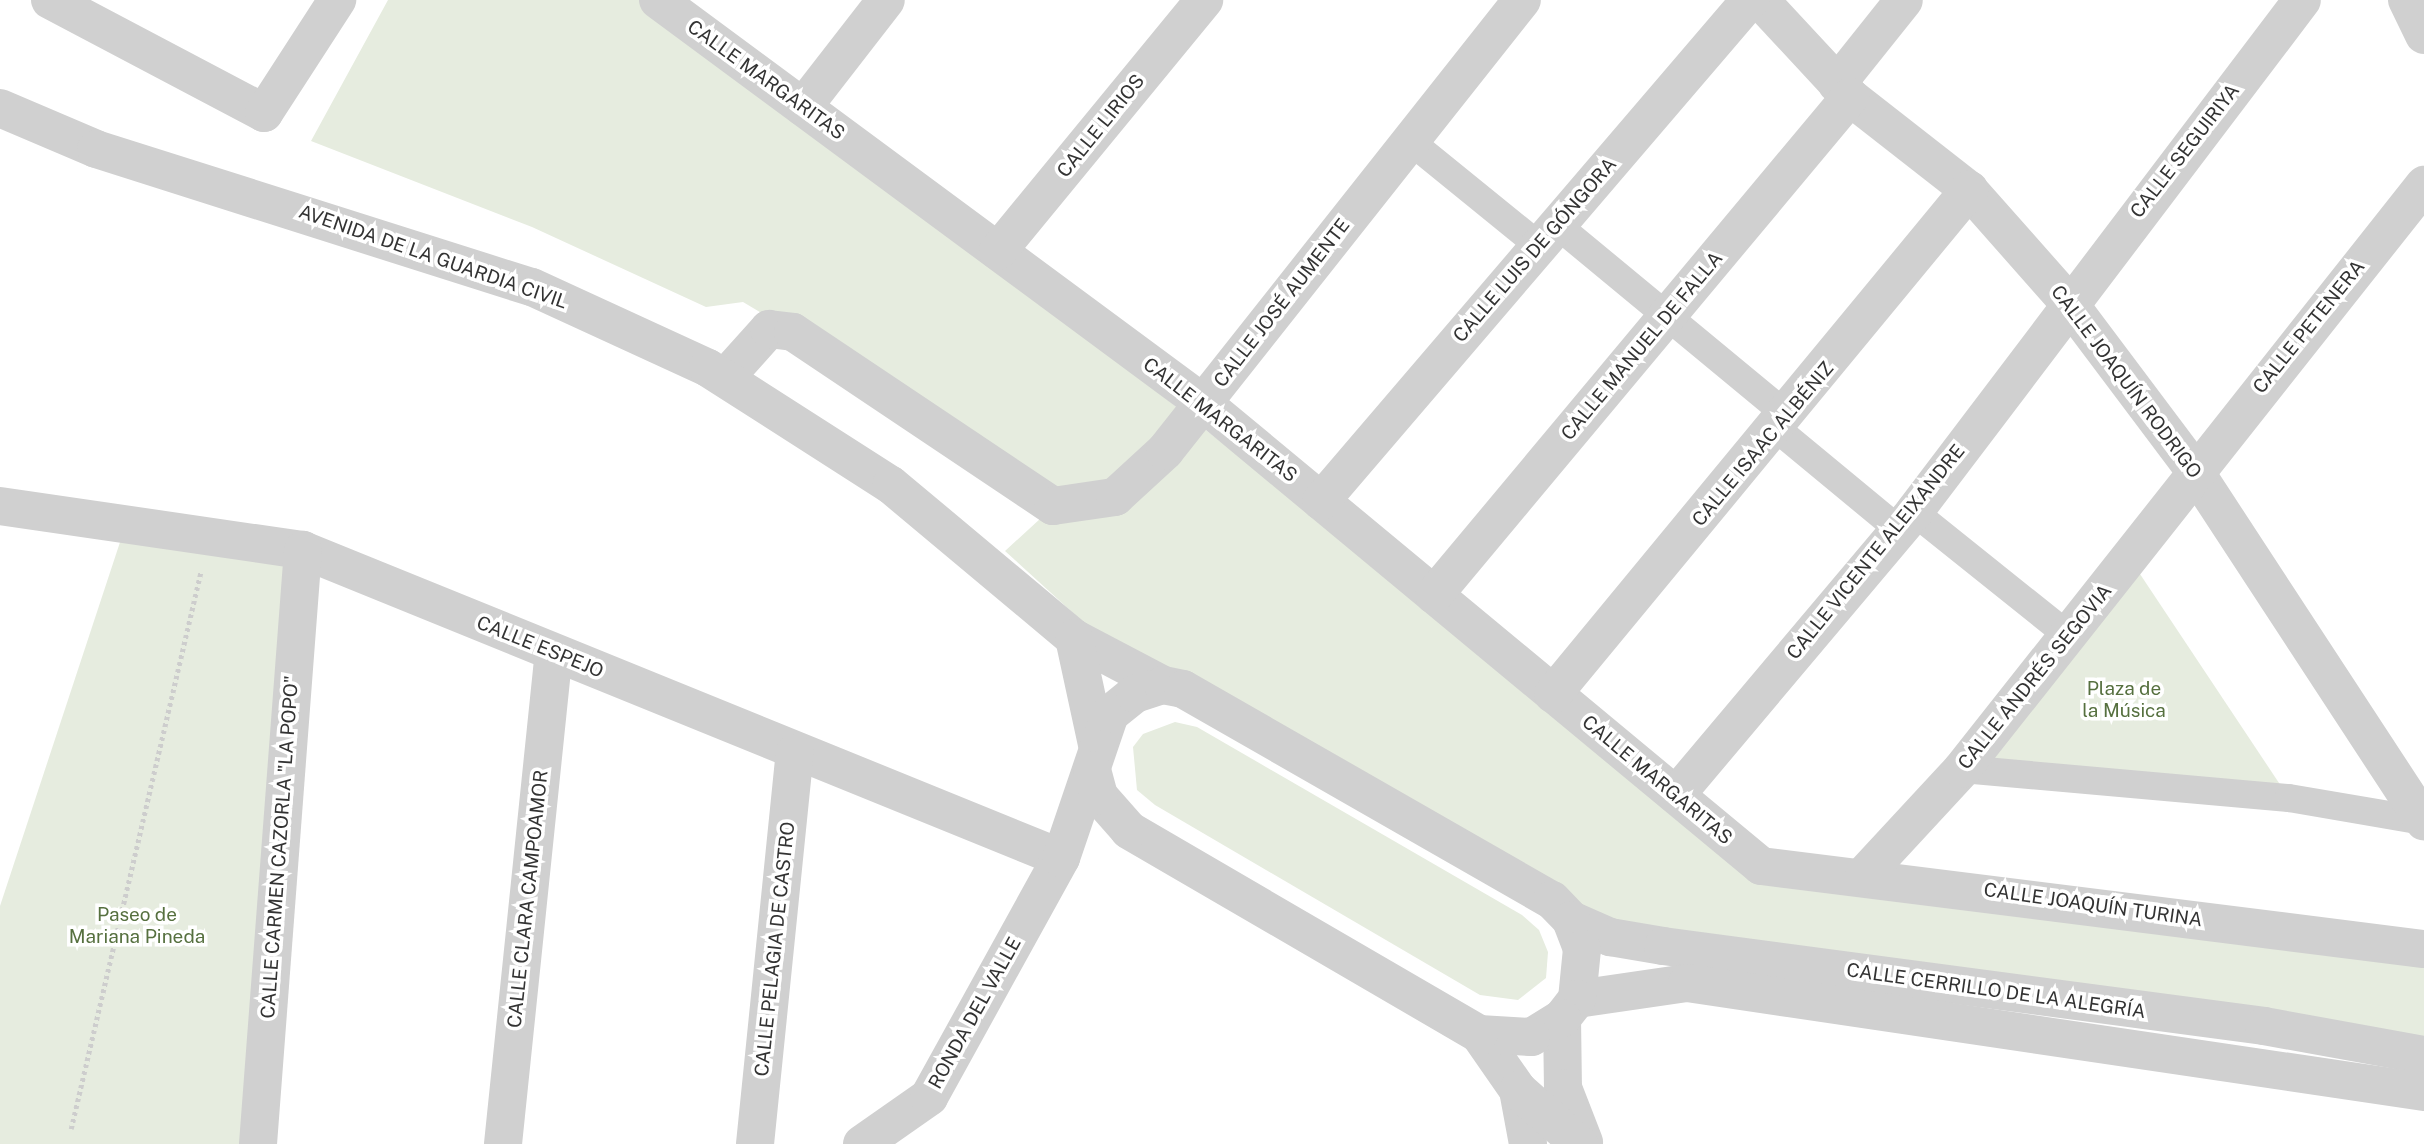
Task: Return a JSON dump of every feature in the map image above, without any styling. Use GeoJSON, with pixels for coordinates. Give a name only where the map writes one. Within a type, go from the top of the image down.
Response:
{"type":"FeatureCollection","features":[{"type":"Feature","properties":{"kind":"street"},"geometry":{"type":"LineString","coordinates":[[62,3],[264,113],[337,0]]}},
{"type":"Feature","properties":{"kind":"street","name":"CALLE MARGARITAS"},"geometry":{"type":"LineString","coordinates":[[658,0],[1203,403],[1761,866]]}},
{"type":"Feature","properties":{"kind":"street"},"geometry":{"type":"LineString","coordinates":[[803,107],[887,0]]}},
{"type":"Feature","properties":{"kind":"street","name":"CALLE LIRIOS"},"geometry":{"type":"LineString","coordinates":[[998,251],[1204,0]]}},
{"type":"Feature","properties":{"kind":"street","name":"CALLE JOSÉ AUMENTE"},"geometry":{"type":"LineString","coordinates":[[725,378],[769,330],[793,332],[1053,506],[1115,497],[1165,451],[1522,0]]}},
{"type":"Feature","properties":{"kind":"street","name":"CALLE LUIS DE GÓNGORA"},"geometry":{"type":"LineString","coordinates":[[1321,500],[1750,0]]}},
{"type":"Feature","properties":{"kind":"street","name":"CALLE JOAQUÍN RODRIGO"},"geometry":{"type":"LineString","coordinates":[[1760,0],[1844,91],[1969,190],[2068,302],[2194,470],[2424,821]]}},
{"type":"Feature","properties":{"kind":"street","name":"CALLE MANUEL DE FALLA"},"geometry":{"type":"LineString","coordinates":[[1434,595],[1668,315],[1844,91],[1904,0]]}},
{"type":"Feature","properties":{"kind":"street","name":"CALLE SEGUIRIYA"},"geometry":{"type":"LineString","coordinates":[[2068,302],[2302,0]]}},
{"type":"Feature","properties":{"kind":"street"},"geometry":{"type":"LineString","coordinates":[[2407,0],[2424,35]]}},
{"type":"Feature","properties":{"kind":"street","name":"AVENIDA DE LA GUARDIA CIVIL"},"geometry":{"type":"LineString","coordinates":[[0,108],[96,149],[532,287],[725,378],[891,485],[1074,638],[1163,685]]}},
{"type":"Feature","properties":{"kind":"street"},"geometry":{"type":"LineString","coordinates":[[1410,141],[1668,315],[1783,423],[1907,521],[2069,636]]}},
{"type":"Feature","properties":{"kind":"street","name":"CALLE PETENERA"},"geometry":{"type":"LineString","coordinates":[[2194,470],[2424,185]]}},
{"type":"Feature","properties":{"kind":"street","name":"CALLE ISAAC ALBÉNIZ"},"geometry":{"type":"LineString","coordinates":[[1553,694],[1783,423],[1969,190]]}},
{"type":"Feature","properties":{"kind":"street","name":"CALLE VICENTE ALEIXANDRE"},"geometry":{"type":"LineString","coordinates":[[1675,795],[1907,521],[2068,302]]}},
{"type":"Feature","properties":{"kind":"street","name":"CALLE ANDRÉS SEGOVIA"},"geometry":{"type":"LineString","coordinates":[[1864,874],[1962,769],[2069,636],[2194,470]]}},
{"type":"Feature","properties":{"kind":"street","name":"CALLE ESPEJO"},"geometry":{"type":"LineString","coordinates":[[0,506],[303,550],[795,753],[1061,858]]}},
{"type":"Feature","properties":{"kind":"street","name":"CALLE CARMEN CAZORLA \"LA POPO\""},"geometry":{"type":"LineString","coordinates":[[258,1144],[303,550]]}},
{"type":"Feature","properties":{"kind":"street"},"geometry":{"type":"LineString","coordinates":[[1074,638],[1095,757],[1099,796],[1129,830],[1479,1034],[1518,1090],[1579,1144]]}},
{"type":"Feature","properties":{"kind":"street","name":"CALLE CLARA CAMPOAMOR"},"geometry":{"type":"LineString","coordinates":[[503,1144],[554,653]]}},
{"type":"Feature","properties":{"kind":"street","name":"RONDA DEL VALLE"},"geometry":{"type":"LineString","coordinates":[[862,1144],[929,1097],[1061,858],[1110,714],[1135,694],[1163,685]]}},
{"type":"Feature","properties":{"kind":"street","name":"CALLE CERRILLO DE LA ALEGRÍA"},"geometry":{"type":"LineString","coordinates":[[1163,685],[1184,690],[1519,881],[1571,920],[1610,937],[2264,1026],[2424,1055]]}},
{"type":"Feature","properties":{"kind":"street","name":"CALLE PELAGIA DE CASTRO"},"geometry":{"type":"LineString","coordinates":[[755,1144],[795,753]]}},
{"type":"Feature","properties":{"kind":"street"},"geometry":{"type":"LineString","coordinates":[[1962,769],[2289,798],[2424,821]]}},
{"type":"Feature","properties":{"kind":"street","name":"RONDA DEL VALLE"},"geometry":{"type":"LineString","coordinates":[[1061,858],[1080,841],[1129,830]]}},
{"type":"Feature","properties":{"kind":"street","name":"CALLE JOAQUÍN TURINA"},"geometry":{"type":"LineString","coordinates":[[1761,866],[1864,874],[2424,949]]}},
{"type":"Feature","properties":{"kind":"street"},"geometry":{"type":"LineString","coordinates":[[1571,920],[1582,949],[1569,1008],[1563,1088],[1585,1144]]}},
{"type":"Feature","properties":{"kind":"street","name":"CALLE CERRILLO DE LA ALEGRÍA"},"geometry":{"type":"LineString","coordinates":[[1569,1008],[1686,983],[2424,1092]]}},
{"type":"Feature","properties":{"kind":"street"},"geometry":{"type":"LineString","coordinates":[[1479,1034],[1531,1037],[1569,1008]]}},
{"type":"Feature","properties":{"kind":"street"},"geometry":{"type":"LineString","coordinates":[[1518,1090],[1528,1144]]}},
{"type":"Feature","properties":{"kind":"path"},"geometry":{"type":"LineString","coordinates":[[71,1129],[209,536]]}},
{"type":"Feature","properties":{"kind":"green space"},"geometry":{"type":"Polygon","coordinates":[[[388,0],[658,0],[1761,866],[2424,949],[2424,1055],[1571,920],[1129,664],[1005,551],[1053,507],[793,332],[743,302],[706,307],[532,227],[311,141],[388,0]]]}},
{"type":"Feature","properties":{"kind":"green space","name":"Paseo de Mariana Pineda"},"geometry":{"type":"Polygon","coordinates":[[[126,524],[303,550],[258,1144],[0,1144],[0,906],[126,524]]]}},
{"type":"Feature","properties":{"kind":"green space","name":"Plaza de la Música"},"geometry":{"type":"Polygon","coordinates":[[[2130,559],[2289,798],[1962,769],[2130,559]]]}},
{"type":"Feature","properties":{"kind":"green space"},"geometry":{"type":"Polygon","coordinates":[[[1175,722],[1197,727],[1522,915],[1539,930],[1548,952],[1546,978],[1518,1000],[1480,995],[1155,805],[1137,790],[1133,747],[1143,734],[1175,722]]]}}]}
